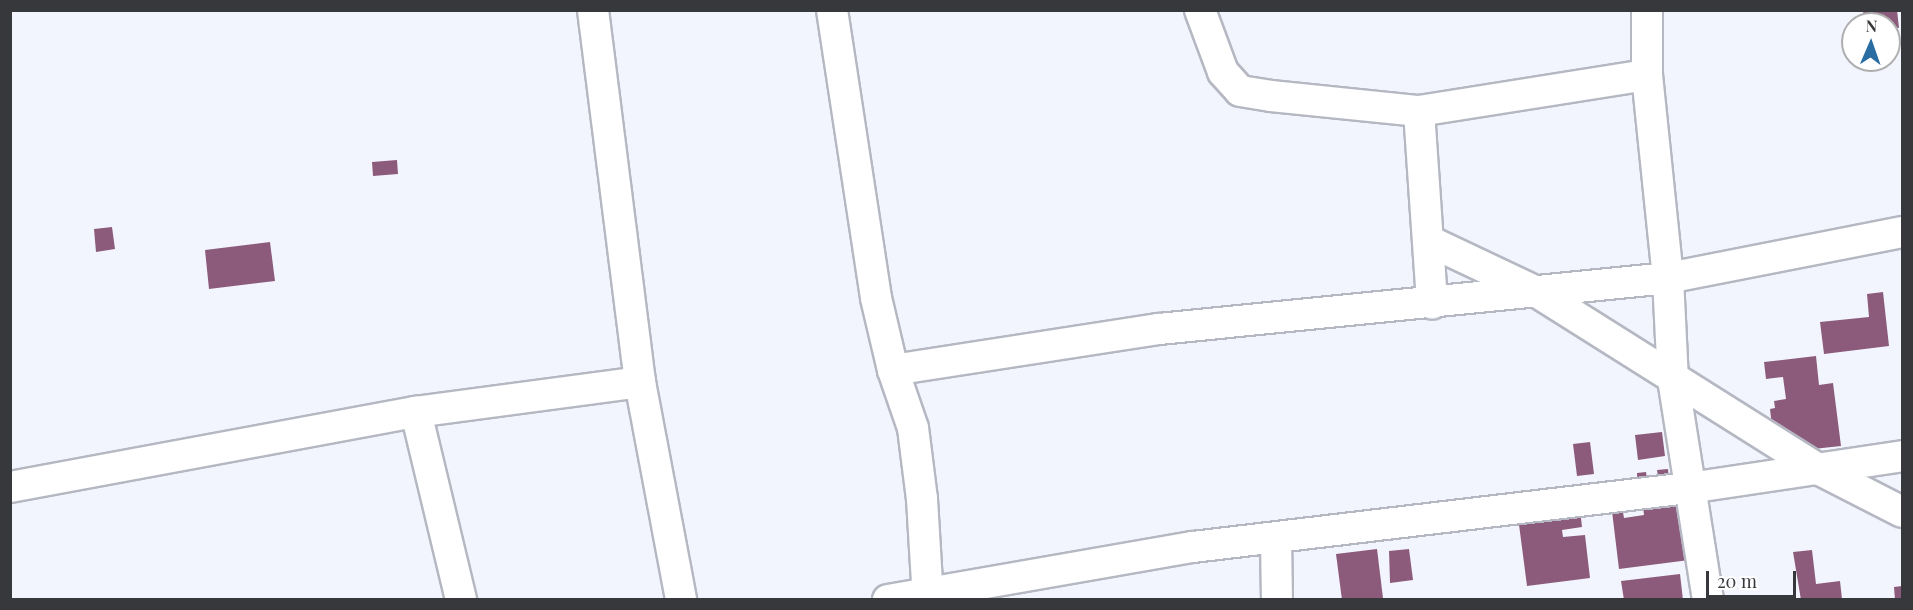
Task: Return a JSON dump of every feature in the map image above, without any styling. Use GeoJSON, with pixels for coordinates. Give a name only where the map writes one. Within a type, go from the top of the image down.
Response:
{"type":"FeatureCollection","features":[{"type":"Feature","properties":{"kind":"street"},"geometry":{"type":"LineString","coordinates":[[593,10],[640,382],[681,600]]}},
{"type":"Feature","properties":{"kind":"street"},"geometry":{"type":"LineString","coordinates":[[832,10],[855,181],[893,370],[913,428],[922,498],[927,597]]}},
{"type":"Feature","properties":{"kind":"street"},"geometry":{"type":"LineString","coordinates":[[1200,10],[1223,72],[1240,91],[1419,111],[1647,75]]}},
{"type":"Feature","properties":{"kind":"street"},"geometry":{"type":"LineString","coordinates":[[1647,10],[1647,75],[1668,278],[1673,379],[1708,600]]}},
{"type":"Feature","properties":{"kind":"street"},"geometry":{"type":"LineString","coordinates":[[1419,111],[1432,304]]}},
{"type":"Feature","properties":{"kind":"street"},"geometry":{"type":"LineString","coordinates":[[893,370],[1159,329],[1432,304],[1668,278],[1902,232]]}},
{"type":"Feature","properties":{"kind":"street"},"geometry":{"type":"LineString","coordinates":[[1429,241],[1537,292],[1820,470],[1902,512]]}},
{"type":"Feature","properties":{"kind":"street"},"geometry":{"type":"LineString","coordinates":[[10,488],[416,412],[640,382]]}},
{"type":"Feature","properties":{"kind":"street"},"geometry":{"type":"LineString","coordinates":[[416,412],[461,600]]}},
{"type":"Feature","properties":{"kind":"street"},"geometry":{"type":"LineString","coordinates":[[888,600],[927,597],[1125,558],[1452,513],[1689,488],[1902,456]]}},
{"type":"Feature","properties":{"kind":"street"},"geometry":{"type":"LineString","coordinates":[[1276,538],[1277,600]]}},
{"type":"Feature","properties":{"kind":"building"},"geometry":{"type":"Polygon","coordinates":[[[1863,10],[1897,10],[1897,12],[1863,12],[1863,10]]]}},
{"type":"Feature","properties":{"kind":"building"},"geometry":{"type":"Polygon","coordinates":[[[397,160],[398,174],[373,176],[372,162],[397,160]]]}},
{"type":"Feature","properties":{"kind":"building"},"geometry":{"type":"Polygon","coordinates":[[[112,227],[115,249],[96,252],[94,229],[112,227]]]}},
{"type":"Feature","properties":{"kind":"building"},"geometry":{"type":"Polygon","coordinates":[[[270,242],[275,281],[209,289],[205,250],[270,242]]]}},
{"type":"Feature","properties":{"kind":"building"},"geometry":{"type":"Polygon","coordinates":[[[1883,292],[1889,346],[1824,354],[1820,322],[1869,317],[1867,294],[1883,292]]]}},
{"type":"Feature","properties":{"kind":"building"},"geometry":{"type":"Polygon","coordinates":[[[1816,356],[1819,385],[1833,383],[1841,446],[1775,453],[1770,409],[1775,408],[1774,401],[1786,399],[1783,377],[1766,379],[1764,362],[1816,356]]]}},
{"type":"Feature","properties":{"kind":"building"},"geometry":{"type":"Polygon","coordinates":[[[1662,432],[1665,456],[1638,460],[1635,435],[1662,432]]]}},
{"type":"Feature","properties":{"kind":"building"},"geometry":{"type":"Polygon","coordinates":[[[1590,442],[1594,474],[1577,476],[1573,444],[1590,442]]]}},
{"type":"Feature","properties":{"kind":"building"},"geometry":{"type":"Polygon","coordinates":[[[1668,469],[1669,481],[1659,482],[1657,470],[1668,469]]]}},
{"type":"Feature","properties":{"kind":"building"},"geometry":{"type":"Polygon","coordinates":[[[1646,472],[1648,485],[1638,487],[1637,473],[1646,472]]]}},
{"type":"Feature","properties":{"kind":"building"},"geometry":{"type":"Polygon","coordinates":[[[1621,501],[1624,518],[1644,515],[1643,507],[1680,502],[1705,558],[1619,569],[1611,503],[1621,501]]]}},
{"type":"Feature","properties":{"kind":"building"},"geometry":{"type":"Polygon","coordinates":[[[1580,509],[1582,527],[1562,530],[1563,537],[1585,535],[1590,578],[1527,586],[1518,517],[1580,509]]]}},
{"type":"Feature","properties":{"kind":"building"},"geometry":{"type":"Polygon","coordinates":[[[1377,549],[1383,598],[1342,600],[1336,554],[1377,549]]]}},
{"type":"Feature","properties":{"kind":"building"},"geometry":{"type":"Polygon","coordinates":[[[1409,549],[1413,580],[1390,583],[1389,551],[1409,549]]]}},
{"type":"Feature","properties":{"kind":"building"},"geometry":{"type":"Polygon","coordinates":[[[1812,550],[1816,584],[1840,581],[1842,599],[1801,600],[1793,552],[1812,550]]]}},
{"type":"Feature","properties":{"kind":"building"},"geometry":{"type":"Polygon","coordinates":[[[1680,574],[1683,600],[1624,600],[1621,581],[1680,574]]]}},
{"type":"Feature","properties":{"kind":"building"},"geometry":{"type":"Polygon","coordinates":[[[1902,586],[1902,600],[1895,600],[1894,587],[1902,586]]]}}]}
